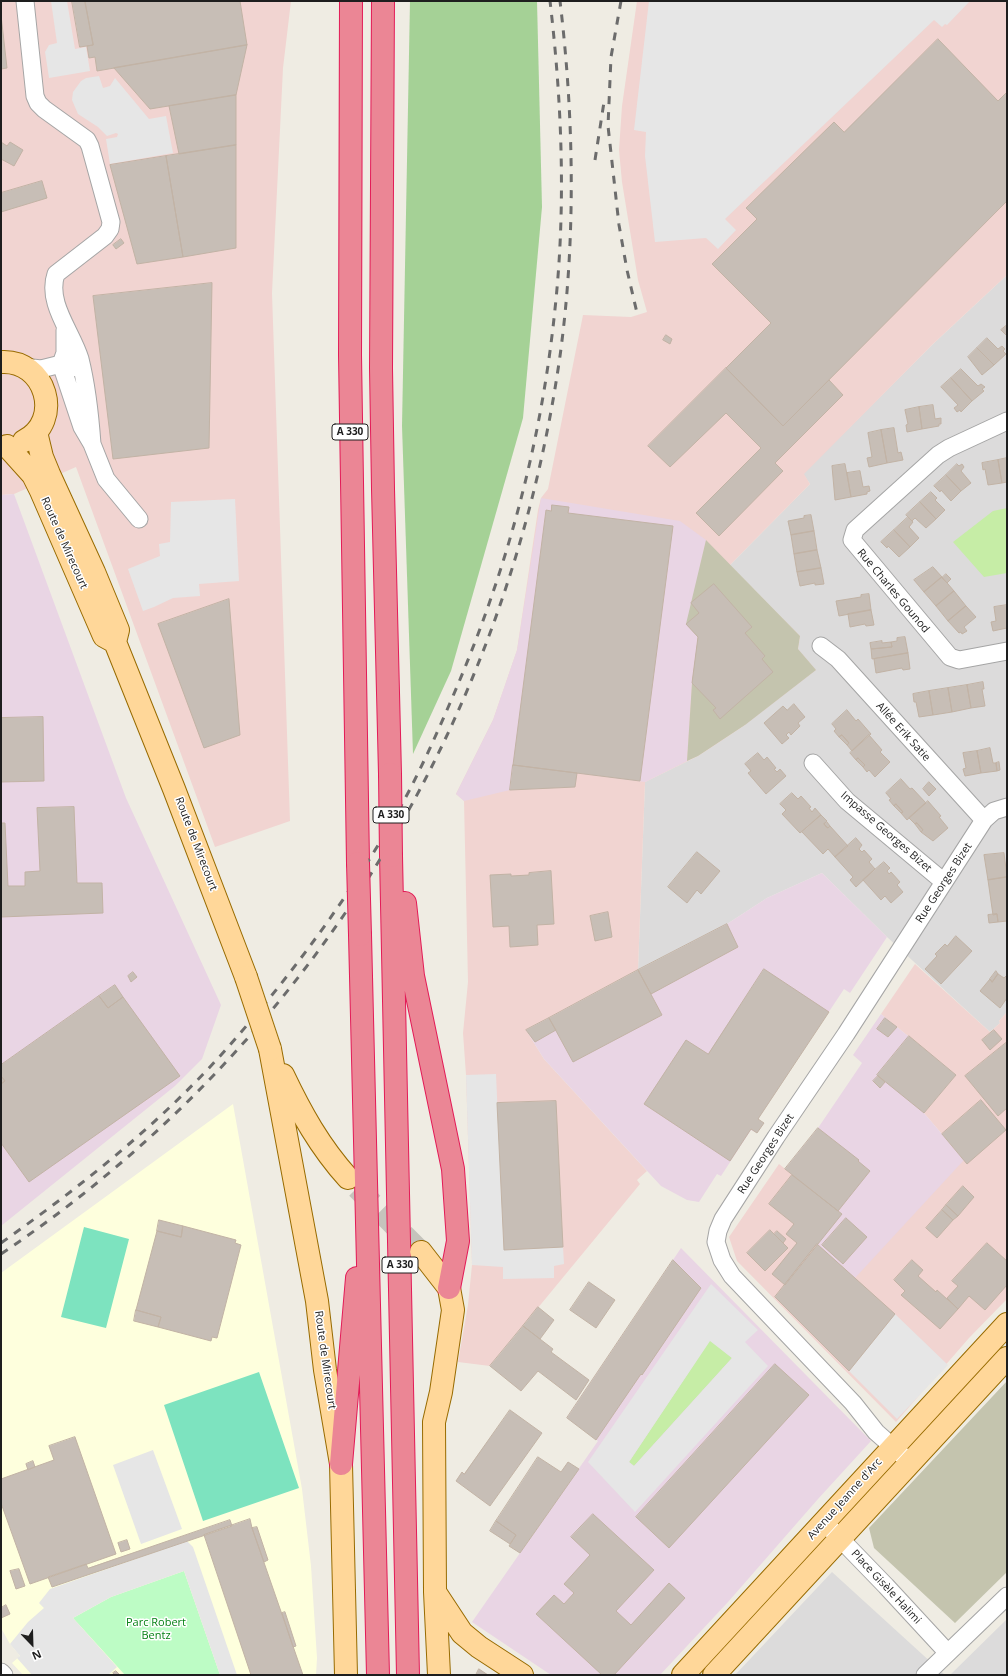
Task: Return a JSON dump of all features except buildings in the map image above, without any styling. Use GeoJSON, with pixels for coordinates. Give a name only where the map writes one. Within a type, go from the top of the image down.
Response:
{"type":"FeatureCollection","features":[{"type":"Feature","properties":{"kind":"highway","name":"A 330"},"geometry":{"type":"LineString","coordinates":[[351,1],[350,355],[358,863],[378,1675]]}},
{"type":"Feature","properties":{"kind":"highway","name":"A 330"},"geometry":{"type":"LineString","coordinates":[[383,1],[382,489],[390,774],[395,848],[408,1675]]}},
{"type":"Feature","properties":{"kind":"highway"},"geometry":{"type":"LineString","coordinates":[[395,848],[413,976],[453,1169],[458,1241],[449,1288]]}},
{"type":"Feature","properties":{"kind":"highway"},"geometry":{"type":"LineString","coordinates":[[340,1464],[366,1167]]}},
{"type":"Feature","properties":{"kind":"main road","name":"Route de Mirecourt"},"geometry":{"type":"LineString","coordinates":[[8,361],[35,376],[43,388],[46,406],[40,424],[42,457],[94,572],[118,630],[115,642],[185,817],[246,977],[270,1049],[317,1301],[325,1370],[340,1464],[346,1675]]}},
{"type":"Feature","properties":{"kind":"main road"},"geometry":{"type":"LineString","coordinates":[[4,446],[17,444],[27,439],[40,424]]}},
{"type":"Feature","properties":{"kind":"main road","name":"Route de Mirecourt"},"geometry":{"type":"LineString","coordinates":[[4,446],[33,475],[104,636],[115,642]]}},
{"type":"Feature","properties":{"kind":"main road","name":"Route de Mirecourt"},"geometry":{"type":"LineString","coordinates":[[270,1049],[309,1127],[331,1159],[348,1178]]}},
{"type":"Feature","properties":{"kind":"main road"},"geometry":{"type":"LineString","coordinates":[[421,1252],[449,1288],[453,1310],[441,1392],[434,1422],[435,1592],[439,1675]]}},
{"type":"Feature","properties":{"kind":"main road","name":"Avenue Jeanne d'Arc"},"geometry":{"type":"LineString","coordinates":[[683,1675],[1007,1324]]}},
{"type":"Feature","properties":{"kind":"main road","name":"Avenue Jeanne d'Arc"},"geometry":{"type":"LineString","coordinates":[[714,1675],[1007,1358]]}},
{"type":"Feature","properties":{"kind":"main road"},"geometry":{"type":"LineString","coordinates":[[435,1592],[462,1633],[471,1641],[522,1675]]}},
{"type":"Feature","properties":{"kind":"street"},"geometry":{"type":"LineString","coordinates":[[25,1],[35,96],[38,103],[44,110],[87,140],[111,222],[110,229],[105,236],[56,274],[52,289],[65,324],[73,340],[84,379],[92,444]]}},
{"type":"Feature","properties":{"kind":"street"},"geometry":{"type":"LineString","coordinates":[[65,324],[66,353],[61,364],[82,427],[92,444],[106,480],[139,519]]}},
{"type":"Feature","properties":{"kind":"street"},"geometry":{"type":"LineString","coordinates":[[8,361],[41,369],[61,364],[84,379]]}},
{"type":"Feature","properties":{"kind":"street"},"geometry":{"type":"LineString","coordinates":[[40,424],[54,405],[73,398],[84,379]]}},
{"type":"Feature","properties":{"kind":"street","name":"Rue Charles Gounod"},"geometry":{"type":"LineString","coordinates":[[1007,421],[949,448],[938,455],[855,530],[852,540],[950,657],[959,660],[1007,651]]}},
{"type":"Feature","properties":{"kind":"street","name":"Allée Erik Satie"},"geometry":{"type":"LineString","coordinates":[[821,646],[838,659],[984,820]]}},
{"type":"Feature","properties":{"kind":"street","name":"Impasse Georges Bizet"},"geometry":{"type":"LineString","coordinates":[[813,763],[847,800],[944,882]]}},
{"type":"Feature","properties":{"kind":"street"},"geometry":{"type":"LineString","coordinates":[[984,820],[994,811],[1007,807]]}},
{"type":"Feature","properties":{"kind":"street","name":"Rue Georges Bizet"},"geometry":{"type":"LineString","coordinates":[[909,1463],[876,1432],[853,1403],[743,1289],[722,1260],[716,1242],[718,1231],[723,1219],[776,1137],[846,1034],[984,820]]}},
{"type":"Feature","properties":{"kind":"street","name":"Place Gisèle Halimi"},"geometry":{"type":"LineString","coordinates":[[824,1522],[947,1652]]}},
{"type":"Feature","properties":{"kind":"street"},"geometry":{"type":"LineString","coordinates":[[925,1675],[947,1652],[1007,1596]]}},
{"type":"Feature","properties":{"kind":"street"},"geometry":{"type":"LineString","coordinates":[[1,1672],[4,1675]]}},
{"type":"Feature","properties":{"kind":"shaded area"},"geometry":{"type":"Polygon","coordinates":[[[1,1],[291,1],[283,68],[272,293],[290,821],[215,847],[76,467],[14,494],[1,495],[1,1]]]}},
{"type":"Feature","properties":{"kind":"shaded area"},"geometry":{"type":"Polygon","coordinates":[[[51,1],[67,1],[75,49],[86,47],[90,71],[49,78],[45,52],[49,45],[57,43],[51,1]]]}},
{"type":"Feature","properties":{"kind":"shaded area"},"geometry":{"type":"Polygon","coordinates":[[[637,1],[1007,1],[1007,275],[933,344],[804,474],[810,484],[730,565],[800,636],[798,649],[816,670],[745,725],[721,741],[698,756],[645,782],[638,970],[526,1030],[544,1059],[647,1171],[637,1180],[640,1184],[490,1366],[458,1362],[468,1305],[472,1265],[466,1075],[463,1033],[468,982],[464,801],[456,794],[493,720],[517,650],[538,510],[541,498],[548,489],[583,315],[631,317],[647,312],[638,280],[622,182],[619,150],[622,106],[637,1]]]}},
{"type":"Feature","properties":{"kind":"shaded area"},"geometry":{"type":"Polygon","coordinates":[[[649,1],[970,1],[947,25],[945,24],[942,27],[934,20],[725,219],[736,230],[718,249],[706,238],[655,242],[645,156],[646,132],[634,130],[649,1]]]}},
{"type":"Feature","properties":{"kind":"shaded area"},"geometry":{"type":"Polygon","coordinates":[[[99,76],[103,88],[110,86],[115,78],[149,119],[166,116],[173,153],[110,164],[106,139],[117,137],[118,134],[116,133],[107,136],[98,127],[78,114],[72,100],[73,92],[81,81],[86,78],[99,76]]]}},
{"type":"Feature","properties":{"kind":"shaded area"},"geometry":{"type":"Polygon","coordinates":[[[1007,275],[1007,1012],[999,1021],[1000,1023],[990,1032],[887,937],[822,873],[767,898],[727,924],[638,970],[645,782],[698,756],[745,725],[798,649],[800,636],[730,565],[810,484],[803,474],[933,344],[1007,275]]]}},
{"type":"Feature","properties":{"kind":"shaded area"},"geometry":{"type":"Polygon","coordinates":[[[14,494],[126,798],[221,1005],[202,1059],[175,1086],[1,1226],[1,495],[14,494]]]}},
{"type":"Feature","properties":{"kind":"shaded area"},"geometry":{"type":"Polygon","coordinates":[[[541,498],[680,521],[706,540],[700,566],[698,637],[692,683],[687,761],[645,782],[577,773],[575,787],[510,790],[464,801],[456,794],[493,720],[517,650],[541,498]]]}},
{"type":"Feature","properties":{"kind":"shaded area"},"geometry":{"type":"Polygon","coordinates":[[[235,499],[239,581],[199,584],[200,596],[173,598],[143,611],[128,569],[160,556],[159,544],[170,542],[171,502],[235,499]]]}},
{"type":"Feature","properties":{"kind":"shaded area"},"geometry":{"type":"Polygon","coordinates":[[[706,540],[800,636],[798,649],[816,670],[745,725],[698,756],[687,761],[692,683],[698,637],[686,624],[706,540]]]}},
{"type":"Feature","properties":{"kind":"shaded area"},"geometry":{"type":"Polygon","coordinates":[[[822,873],[887,937],[850,993],[844,989],[758,1119],[764,1123],[757,1133],[751,1130],[721,1176],[717,1174],[699,1202],[687,1200],[661,1186],[544,1059],[526,1030],[727,924],[767,898],[822,873]]]}},
{"type":"Feature","properties":{"kind":"shaded area"},"geometry":{"type":"Polygon","coordinates":[[[915,964],[990,1032],[1000,1023],[999,1021],[1007,1012],[1007,1299],[969,1338],[896,1422],[737,1261],[729,1237],[779,1164],[842,1214],[964,1160],[924,1113],[956,1075],[881,1014],[915,964]]]}},
{"type":"Feature","properties":{"kind":"shaded area"},"geometry":{"type":"Polygon","coordinates":[[[881,1014],[956,1075],[924,1113],[964,1160],[855,1278],[817,1244],[842,1214],[785,1169],[818,1128],[862,1063],[853,1055],[881,1014]]]}},
{"type":"Feature","properties":{"kind":"shaded area"},"geometry":{"type":"Polygon","coordinates":[[[496,1074],[504,1250],[563,1247],[564,1264],[554,1266],[554,1278],[503,1279],[503,1267],[472,1265],[466,1075],[496,1074]]]}},
{"type":"Feature","properties":{"kind":"shaded area"},"geometry":{"type":"Polygon","coordinates":[[[233,1104],[302,1489],[311,1566],[317,1658],[316,1675],[23,1675],[12,1663],[20,1656],[10,1644],[1,1628],[1,1273],[233,1104]]]}},
{"type":"Feature","properties":{"kind":"shaded area"},"geometry":{"type":"Polygon","coordinates":[[[681,1248],[871,1441],[728,1602],[660,1675],[551,1675],[472,1622],[598,1441],[567,1418],[681,1248]]]}},
{"type":"Feature","properties":{"kind":"shaded area"},"geometry":{"type":"Polygon","coordinates":[[[711,1284],[758,1330],[745,1342],[768,1366],[635,1512],[588,1462],[711,1284]],[[710,1341],[629,1462],[634,1466],[732,1358],[710,1341]]]}},
{"type":"Feature","properties":{"kind":"shaded area"},"geometry":{"type":"Polygon","coordinates":[[[895,1314],[948,1365],[897,1419],[849,1371],[895,1314]]]}},
{"type":"Feature","properties":{"kind":"shaded area"},"geometry":{"type":"Polygon","coordinates":[[[1007,1381],[1007,1572],[955,1623],[874,1548],[869,1528],[1007,1381]]]}},
{"type":"Feature","properties":{"kind":"shaded area"},"geometry":{"type":"Polygon","coordinates":[[[153,1450],[182,1529],[141,1544],[113,1465],[153,1450]]]}},
{"type":"Feature","properties":{"kind":"shaded area"},"geometry":{"type":"Polygon","coordinates":[[[187,1541],[193,1547],[237,1675],[220,1675],[184,1571],[111,1597],[73,1618],[117,1667],[108,1675],[32,1675],[17,1658],[20,1656],[10,1644],[28,1622],[44,1608],[39,1603],[50,1589],[187,1541]]]}},
{"type":"Feature","properties":{"kind":"shaded area"},"geometry":{"type":"Polygon","coordinates":[[[832,1572],[945,1675],[735,1675],[832,1572]]]}},
{"type":"Feature","properties":{"kind":"shaded area"},"geometry":{"type":"Polygon","coordinates":[[[1007,1619],[1007,1675],[950,1675],[1007,1619]]]}},
{"type":"Feature","properties":{"kind":"green space"},"geometry":{"type":"Polygon","coordinates":[[[410,1],[537,1],[542,207],[523,418],[451,671],[413,754],[402,426],[410,1]]]}},
{"type":"Feature","properties":{"kind":"green space"},"geometry":{"type":"Polygon","coordinates":[[[1007,508],[1007,573],[984,577],[953,542],[993,511],[1007,508]]]}},
{"type":"Feature","properties":{"kind":"green space"},"geometry":{"type":"Polygon","coordinates":[[[84,1227],[129,1239],[106,1328],[61,1317],[84,1227]]]}},
{"type":"Feature","properties":{"kind":"green space"},"geometry":{"type":"Polygon","coordinates":[[[710,1340],[732,1358],[634,1466],[629,1462],[710,1340]]]}},
{"type":"Feature","properties":{"kind":"green space"},"geometry":{"type":"Polygon","coordinates":[[[259,1372],[299,1488],[203,1521],[164,1405],[259,1372]]]}},
{"type":"Feature","properties":{"kind":"green space","name":"Parc Robert Bentz"},"geometry":{"type":"Polygon","coordinates":[[[184,1571],[220,1675],[125,1675],[73,1618],[111,1597],[184,1571]]]}},
{"type":"Feature","properties":{"kind":"tunnel"},"geometry":{"type":"LineString","coordinates":[[357,1188],[421,1252]]}},
{"type":"Feature","properties":{"kind":"railway"},"geometry":{"type":"LineString","coordinates":[[1,1243],[32,1221],[121,1151],[204,1074],[251,1021],[332,916],[369,860],[404,801],[443,719],[470,656],[504,559],[530,461],[549,360],[555,309],[561,232],[560,116],[550,1]]}},
{"type":"Feature","properties":{"kind":"railway"},"geometry":{"type":"LineString","coordinates":[[1,1254],[111,1171],[211,1078],[300,976],[376,865],[441,747],[494,622],[534,491],[560,356],[569,268],[571,223],[568,89],[560,1]]}},
{"type":"Feature","properties":{"kind":"railway"},"geometry":{"type":"LineString","coordinates":[[621,1],[611,57],[608,126],[619,225],[637,313]]}},
{"type":"Feature","properties":{"kind":"railway"},"geometry":{"type":"LineString","coordinates":[[595,160],[604,102]]}}]}
